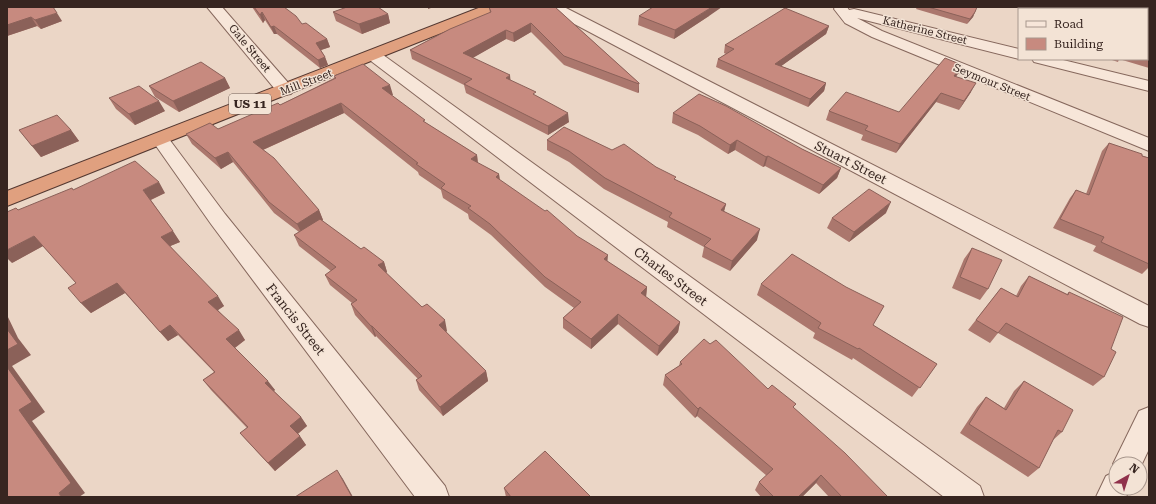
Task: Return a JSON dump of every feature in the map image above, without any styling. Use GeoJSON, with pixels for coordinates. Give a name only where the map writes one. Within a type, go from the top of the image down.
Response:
{"type":"FeatureCollection","features":[{"type":"Feature","properties":{"kind":"highway","name":"Mill Street"},"geometry":{"type":"LineString","coordinates":[[7,199],[494,7]]}},
{"type":"Feature","properties":{"kind":"street","name":"Gale Street"},"geometry":{"type":"LineString","coordinates":[[214,7],[285,90]]}},
{"type":"Feature","properties":{"kind":"street","name":"Stuart Street"},"geometry":{"type":"LineString","coordinates":[[553,7],[1149,317]]}},
{"type":"Feature","properties":{"kind":"street","name":"Katherine Street"},"geometry":{"type":"LineString","coordinates":[[836,8],[1018,54]]}},
{"type":"Feature","properties":{"kind":"street","name":"Seymour Street"},"geometry":{"type":"LineString","coordinates":[[836,8],[850,20],[877,34],[1149,145]]}},
{"type":"Feature","properties":{"kind":"street","name":"Charles Street"},"geometry":{"type":"LineString","coordinates":[[373,55],[969,497]]}},
{"type":"Feature","properties":{"kind":"street"},"geometry":{"type":"LineString","coordinates":[[1044,60],[1149,86]]}},
{"type":"Feature","properties":{"kind":"street","name":"Francis Street"},"geometry":{"type":"LineString","coordinates":[[160,139],[218,219],[434,497]]}},
{"type":"Feature","properties":{"kind":"street"},"geometry":{"type":"LineString","coordinates":[[1131,456],[1149,420]]}},
{"type":"Feature","properties":{"kind":"building"},"geometry":{"type":"Polygon","coordinates":[[[7,7],[53,7],[57,13],[35,20],[31,17],[7,25],[7,7]]]}},
{"type":"Feature","properties":{"kind":"building"},"geometry":{"type":"Polygon","coordinates":[[[254,7],[284,7],[296,16],[302,24],[306,23],[327,39],[316,43],[325,57],[318,60],[274,26],[271,27],[262,12],[260,15],[254,7]]]}},
{"type":"Feature","properties":{"kind":"building"},"geometry":{"type":"Polygon","coordinates":[[[347,7],[378,7],[388,14],[359,24],[333,12],[347,7]]]}},
{"type":"Feature","properties":{"kind":"building"},"geometry":{"type":"Polygon","coordinates":[[[489,7],[555,7],[639,84],[564,56],[531,23],[513,33],[506,30],[463,53],[510,75],[506,78],[536,92],[533,94],[568,113],[548,126],[464,84],[472,79],[410,50],[450,29],[491,12],[489,7]]]}},
{"type":"Feature","properties":{"kind":"building"},"geometry":{"type":"Polygon","coordinates":[[[653,7],[712,7],[675,30],[639,16],[653,7]]]}},
{"type":"Feature","properties":{"kind":"building"},"geometry":{"type":"Polygon","coordinates":[[[928,7],[977,7],[970,19],[928,7]]]}},
{"type":"Feature","properties":{"kind":"building"},"geometry":{"type":"Polygon","coordinates":[[[1149,7],[1149,58],[1148,8],[1108,8],[1149,7]]]}},
{"type":"Feature","properties":{"kind":"building"},"geometry":{"type":"Polygon","coordinates":[[[785,8],[829,26],[775,64],[826,83],[810,99],[718,59],[734,49],[725,45],[785,8]]]}},
{"type":"Feature","properties":{"kind":"building"},"geometry":{"type":"Polygon","coordinates":[[[945,58],[962,65],[954,76],[976,83],[964,101],[941,93],[900,144],[865,130],[868,126],[829,111],[846,92],[899,112],[945,58]]]}},
{"type":"Feature","properties":{"kind":"building"},"geometry":{"type":"Polygon","coordinates":[[[201,62],[225,78],[173,101],[149,86],[201,62]]]}},
{"type":"Feature","properties":{"kind":"building"},"geometry":{"type":"Polygon","coordinates":[[[363,64],[390,85],[382,88],[425,120],[423,121],[477,155],[471,159],[499,174],[496,177],[545,211],[547,210],[577,236],[608,255],[604,259],[647,287],[641,293],[680,322],[659,346],[618,314],[591,339],[563,318],[581,302],[545,277],[490,224],[468,208],[471,206],[441,188],[445,184],[416,164],[418,163],[341,103],[253,142],[274,158],[319,210],[297,224],[269,202],[228,152],[215,158],[186,134],[210,123],[218,129],[278,103],[280,105],[336,78],[334,76],[363,64]]]}},
{"type":"Feature","properties":{"kind":"building"},"geometry":{"type":"Polygon","coordinates":[[[139,86],[159,101],[129,114],[109,98],[139,86]]]}},
{"type":"Feature","properties":{"kind":"building"},"geometry":{"type":"Polygon","coordinates":[[[699,94],[726,106],[802,149],[841,168],[823,185],[768,156],[766,157],[737,140],[730,145],[700,126],[673,113],[699,94]]]}},
{"type":"Feature","properties":{"kind":"building"},"geometry":{"type":"Polygon","coordinates":[[[57,115],[71,130],[32,146],[19,130],[57,115]]]}},
{"type":"Feature","properties":{"kind":"building"},"geometry":{"type":"Polygon","coordinates":[[[564,127],[612,150],[624,144],[656,167],[676,177],[674,179],[726,204],[721,210],[760,229],[732,261],[704,246],[711,239],[669,217],[672,213],[605,178],[569,151],[547,140],[564,127]]]}},
{"type":"Feature","properties":{"kind":"building"},"geometry":{"type":"Polygon","coordinates":[[[1109,143],[1142,154],[1142,156],[1149,158],[1149,264],[1101,242],[1104,237],[1060,219],[1076,190],[1089,195],[1109,143]]]}},
{"type":"Feature","properties":{"kind":"building"},"geometry":{"type":"Polygon","coordinates":[[[135,161],[159,182],[143,190],[173,231],[161,237],[218,296],[208,302],[239,330],[226,339],[268,381],[265,383],[301,417],[290,426],[300,436],[268,463],[240,433],[248,427],[203,380],[215,372],[170,325],[160,332],[117,283],[81,303],[68,288],[76,283],[34,236],[7,250],[7,212],[16,208],[18,210],[72,188],[73,190],[135,161]]]}},
{"type":"Feature","properties":{"kind":"building"},"geometry":{"type":"Polygon","coordinates":[[[869,189],[891,202],[854,232],[832,218],[869,189]]]}},
{"type":"Feature","properties":{"kind":"building"},"geometry":{"type":"Polygon","coordinates":[[[320,219],[361,249],[364,247],[384,262],[378,265],[422,307],[427,304],[445,320],[439,325],[486,371],[440,407],[416,380],[422,376],[371,326],[351,304],[357,300],[325,275],[336,267],[294,235],[320,219]]]}},
{"type":"Feature","properties":{"kind":"building"},"geometry":{"type":"Polygon","coordinates":[[[972,248],[1002,260],[988,289],[960,277],[972,248]]]}},
{"type":"Feature","properties":{"kind":"building"},"geometry":{"type":"Polygon","coordinates":[[[792,254],[846,287],[884,306],[873,325],[937,364],[920,388],[859,348],[858,349],[818,328],[821,323],[761,284],[792,254]]]}},
{"type":"Feature","properties":{"kind":"building"},"geometry":{"type":"Polygon","coordinates":[[[1029,276],[1068,295],[1069,292],[1123,317],[1111,349],[1116,352],[1104,377],[1006,323],[998,333],[976,320],[1001,288],[1018,297],[1029,276]]]}},
{"type":"Feature","properties":{"kind":"building"},"geometry":{"type":"Polygon","coordinates":[[[7,329],[18,344],[7,350],[7,329]]]}},
{"type":"Feature","properties":{"kind":"building"},"geometry":{"type":"Polygon","coordinates":[[[704,339],[710,344],[716,340],[768,389],[772,385],[796,404],[793,407],[845,453],[888,497],[842,497],[821,475],[798,497],[774,497],[759,482],[773,469],[700,407],[698,409],[665,375],[682,364],[680,362],[704,339]]]}},
{"type":"Feature","properties":{"kind":"building"},"geometry":{"type":"Polygon","coordinates":[[[7,367],[32,402],[19,410],[71,483],[59,493],[61,497],[7,497],[7,367]]]}},
{"type":"Feature","properties":{"kind":"building"},"geometry":{"type":"Polygon","coordinates":[[[1024,381],[1073,410],[1062,432],[1058,430],[1039,468],[969,424],[986,397],[1006,410],[1024,381]]]}},
{"type":"Feature","properties":{"kind":"building"},"geometry":{"type":"Polygon","coordinates":[[[545,451],[591,497],[511,497],[504,488],[545,451]]]}},
{"type":"Feature","properties":{"kind":"building"},"geometry":{"type":"Polygon","coordinates":[[[337,470],[352,497],[295,497],[337,470]]]}}]}
